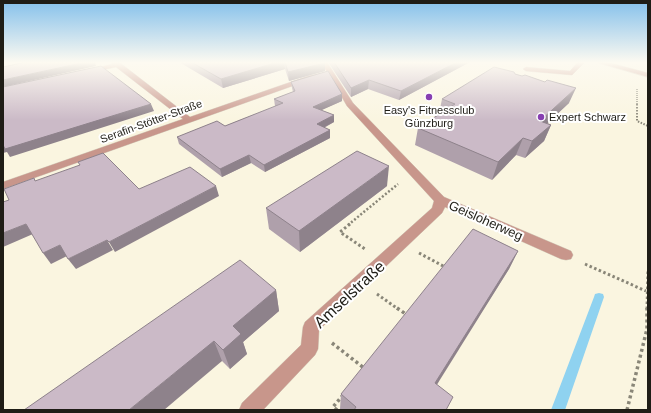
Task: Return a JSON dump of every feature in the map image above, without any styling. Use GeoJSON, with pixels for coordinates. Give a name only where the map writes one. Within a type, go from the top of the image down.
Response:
{"type":"FeatureCollection","features":[{"type":"Feature","properties":{"kind":"street"},"geometry":{"type":"LineString","coordinates":[[138,81],[189,120]]}},
{"type":"Feature","properties":{"kind":"street","name":"Serafin-Stötter-Straße"},"geometry":{"type":"LineString","coordinates":[[3,186],[298,81]]}},
{"type":"Feature","properties":{"kind":"street","name":"Geisloherweg"},"geometry":{"type":"LineString","coordinates":[[336,81],[356,110],[440,200],[566,256]]}},
{"type":"Feature","properties":{"kind":"street","name":"Amselstraße"},"geometry":{"type":"LineString","coordinates":[[249,410],[309,349],[311,327],[385,261],[438,210],[440,200]]}},
{"type":"Feature","properties":{"kind":"path"},"geometry":{"type":"LineString","coordinates":[[636,85],[637,121],[648,126]]}},
{"type":"Feature","properties":{"kind":"path"},"geometry":{"type":"LineString","coordinates":[[385,261],[340,232],[398,184]]}},
{"type":"Feature","properties":{"kind":"path"},"geometry":{"type":"LineString","coordinates":[[403,244],[449,269]]}},
{"type":"Feature","properties":{"kind":"path"},"geometry":{"type":"LineString","coordinates":[[566,256],[646,291]]}},
{"type":"Feature","properties":{"kind":"path"},"geometry":{"type":"LineString","coordinates":[[627,410],[647,329],[646,291],[648,269]]}},
{"type":"Feature","properties":{"kind":"path"},"geometry":{"type":"LineString","coordinates":[[361,283],[409,317],[403,321]]}},
{"type":"Feature","properties":{"kind":"path"},"geometry":{"type":"LineString","coordinates":[[311,327],[365,368]]}},
{"type":"Feature","properties":{"kind":"path"},"geometry":{"type":"LineString","coordinates":[[360,374],[370,362]]}},
{"type":"Feature","properties":{"kind":"path"},"geometry":{"type":"LineString","coordinates":[[336,410],[333,407],[345,392]]}},
{"type":"Feature","properties":{"kind":"path"},"geometry":{"type":"LineString","coordinates":[[340,398],[345,403]]}},
{"type":"Feature","properties":{"kind":"building"},"geometry":{"type":"Polygon","coordinates":[[[30,81],[121,81],[151,104],[5,149],[3,145],[3,87],[30,81]]]}},
{"type":"Feature","properties":{"kind":"building"},"geometry":{"type":"Polygon","coordinates":[[[334,81],[342,94],[313,107],[334,115],[317,124],[330,130],[264,165],[249,155],[220,169],[177,137],[217,121],[225,126],[283,103],[274,99],[295,91],[291,82],[334,81]]]}},
{"type":"Feature","properties":{"kind":"building"},"geometry":{"type":"Polygon","coordinates":[[[347,81],[366,81],[351,88],[347,81]]]}},
{"type":"Feature","properties":{"kind":"building"},"geometry":{"type":"Polygon","coordinates":[[[373,81],[420,81],[401,91],[373,81]]]}},
{"type":"Feature","properties":{"kind":"building"},"geometry":{"type":"Polygon","coordinates":[[[471,81],[552,81],[576,88],[540,121],[551,125],[532,141],[523,138],[498,162],[418,128],[455,104],[442,99],[471,81]]]}},
{"type":"Feature","properties":{"kind":"building"},"geometry":{"type":"Polygon","coordinates":[[[357,151],[389,166],[299,231],[266,208],[357,151]]]}},
{"type":"Feature","properties":{"kind":"building"},"geometry":{"type":"Polygon","coordinates":[[[103,153],[139,189],[190,167],[216,186],[109,242],[107,240],[68,259],[60,245],[43,253],[26,224],[3,233],[3,202],[9,200],[4,189],[34,178],[35,181],[80,165],[78,162],[103,153]]]}},
{"type":"Feature","properties":{"kind":"building"},"geometry":{"type":"Polygon","coordinates":[[[473,229],[518,251],[435,383],[453,397],[446,410],[354,410],[356,407],[341,394],[473,229]]]}},
{"type":"Feature","properties":{"kind":"building"},"geometry":{"type":"Polygon","coordinates":[[[240,260],[276,290],[233,326],[241,334],[223,350],[214,341],[129,410],[24,410],[240,260]]]}},
{"type":"Feature","properties":{"kind":"waterway"},"geometry":{"type":"LineString","coordinates":[[558,410],[599,297]]}},
{"type":"Feature","properties":{"kind":"place","name":"Easy's Fitnessclub Günzburg"},"geometry":{"type":"Point","coordinates":[429,97]}},
{"type":"Feature","properties":{"kind":"place","name":"Expert Schwarz"},"geometry":{"type":"Point","coordinates":[541,117]}}]}
